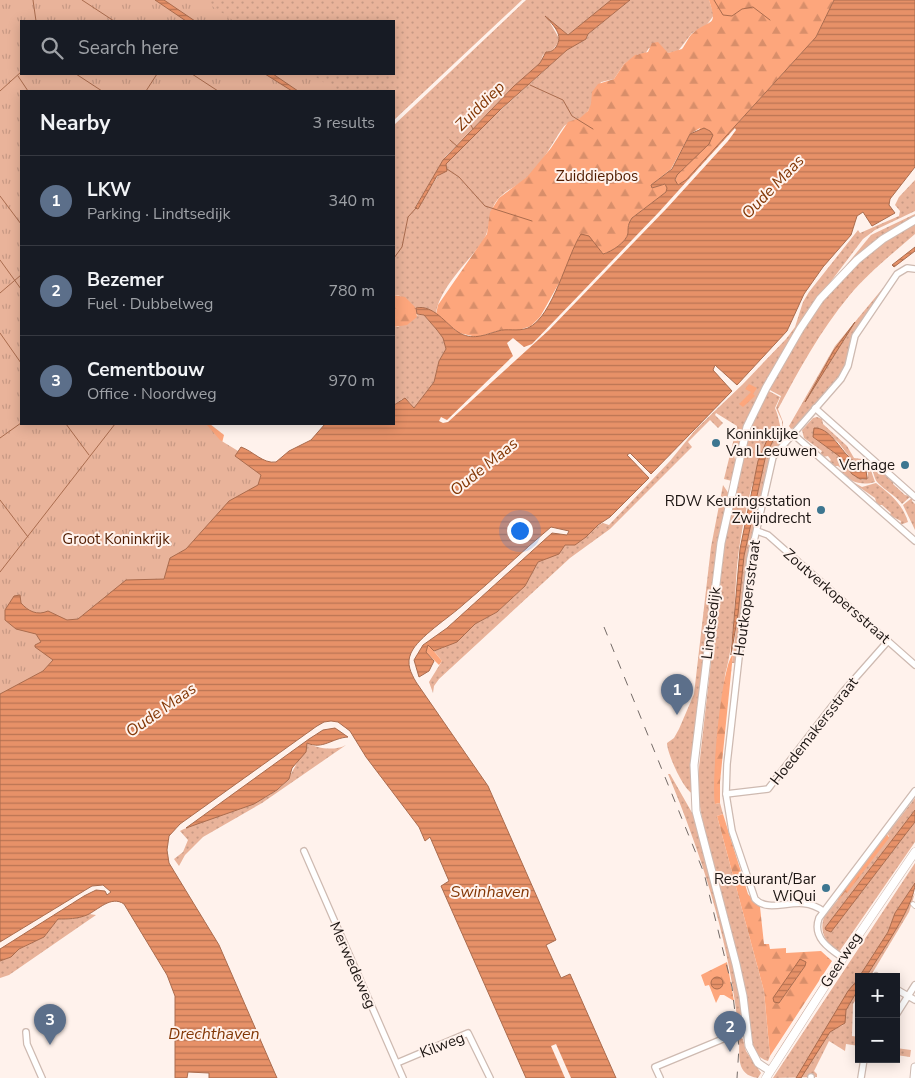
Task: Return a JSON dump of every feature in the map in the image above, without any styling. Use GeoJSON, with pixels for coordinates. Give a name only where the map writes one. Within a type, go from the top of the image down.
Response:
{"type":"FeatureCollection","features":[{"type":"Feature","properties":{"kind":"main road","name":"Geerweg"},"geometry":{"type":"LineString","coordinates":[[768,1075],[843,958],[915,852]]}},
{"type":"Feature","properties":{"kind":"street","name":"Lindtsedijk"},"geometry":{"type":"LineString","coordinates":[[768,1075],[753,1056],[747,1039],[747,1028],[736,964],[696,812],[694,781],[721,543],[740,452],[753,412],[800,329],[820,299],[870,248],[915,220]]}},
{"type":"Feature","properties":{"kind":"street","name":"Houtkopersstraat"},"geometry":{"type":"LineString","coordinates":[[823,911],[810,903],[769,906],[763,905],[756,899],[732,831],[726,794],[727,764],[750,559],[773,458],[845,374],[853,341],[898,274],[907,268],[915,269]]}},
{"type":"Feature","properties":{"kind":"street"},"geometry":{"type":"LineString","coordinates":[[815,408],[915,496]]}},
{"type":"Feature","properties":{"kind":"street"},"geometry":{"type":"LineString","coordinates":[[793,434],[915,541]]}},
{"type":"Feature","properties":{"kind":"street","name":"Zoutverkopersstraat"},"geometry":{"type":"LineString","coordinates":[[756,531],[768,535],[915,665]]}},
{"type":"Feature","properties":{"kind":"street","name":"Hoedemakersstraat"},"geometry":{"type":"LineString","coordinates":[[726,794],[768,789],[843,692],[888,641]]}},
{"type":"Feature","properties":{"kind":"street"},"geometry":{"type":"LineString","coordinates":[[843,958],[827,947],[819,936],[817,923],[823,911],[915,791]]}},
{"type":"Feature","properties":{"kind":"street","name":"Merwedeweg"},"geometry":{"type":"LineString","coordinates":[[304,851],[403,1078]]}},
{"type":"Feature","properties":{"kind":"street"},"geometry":{"type":"LineString","coordinates":[[900,1009],[915,985]]}},
{"type":"Feature","properties":{"kind":"street"},"geometry":{"type":"LineString","coordinates":[[900,991],[915,1000]]}},
{"type":"Feature","properties":{"kind":"street"},"geometry":{"type":"LineString","coordinates":[[660,1078],[655,1067],[747,1028]]}},
{"type":"Feature","properties":{"kind":"street"},"geometry":{"type":"LineString","coordinates":[[26,1032],[28,1044],[42,1078]]}},
{"type":"Feature","properties":{"kind":"street","name":"Kilweg"},"geometry":{"type":"LineString","coordinates":[[397,1063],[468,1033],[490,1078]]}},
{"type":"Feature","properties":{"kind":"street"},"geometry":{"type":"LineString","coordinates":[[861,1078],[863,1063]]}},
{"type":"Feature","properties":{"kind":"street"},"geometry":{"type":"LineString","coordinates":[[914,1078],[915,1067]]}},
{"type":"Feature","properties":{"kind":"green space","name":"Groot Koninkrijk"},"geometry":{"type":"Polygon","coordinates":[[[0,0],[203,0],[233,20],[20,20],[20,75],[313,75],[335,90],[20,90],[20,425],[207,425],[220,440],[248,457],[327,529],[0,755],[0,0]]]}},
{"type":"Feature","properties":{"kind":"green space"},"geometry":{"type":"Polygon","coordinates":[[[199,0],[522,0],[395,119],[395,90],[332,90],[310,75],[395,75],[395,20],[229,20],[199,0]]]}},
{"type":"Feature","properties":{"kind":"green space"},"geometry":{"type":"Polygon","coordinates":[[[526,0],[611,0],[568,35],[548,19],[560,40],[552,51],[543,55],[540,63],[514,86],[445,157],[415,207],[417,209],[438,176],[446,169],[445,164],[492,118],[567,50],[587,38],[588,34],[630,0],[709,0],[714,15],[706,26],[692,33],[678,51],[668,53],[649,48],[645,54],[638,54],[624,64],[614,79],[601,82],[587,113],[564,126],[534,171],[498,199],[492,209],[486,236],[448,285],[438,304],[436,314],[416,308],[402,297],[395,295],[395,124],[526,0]]]}},
{"type":"Feature","properties":{"kind":"green space","name":"Zuiddiepbos"},"geometry":{"type":"Polygon","coordinates":[[[709,0],[834,0],[816,37],[686,180],[678,185],[675,182],[677,175],[686,166],[700,128],[690,134],[671,169],[651,185],[652,188],[665,184],[668,188],[666,192],[632,218],[628,225],[627,236],[622,243],[603,254],[593,244],[579,237],[563,276],[540,317],[531,326],[516,331],[501,330],[477,337],[459,333],[436,314],[438,305],[487,234],[490,212],[499,198],[527,177],[551,148],[568,122],[580,118],[588,111],[592,92],[598,84],[614,79],[624,64],[635,55],[648,52],[652,43],[658,42],[668,53],[682,49],[692,34],[713,19],[709,0]]]}},
{"type":"Feature","properties":{"kind":"green space"},"geometry":{"type":"Polygon","coordinates":[[[915,180],[915,211],[875,230],[863,239],[832,280],[743,434],[740,443],[733,451],[736,463],[732,481],[724,479],[737,426],[716,413],[715,415],[723,423],[718,428],[710,420],[688,442],[692,447],[610,529],[570,558],[439,679],[434,686],[433,693],[429,682],[442,661],[434,651],[443,648],[475,624],[497,612],[525,586],[538,562],[562,549],[565,545],[576,544],[581,541],[599,525],[603,523],[609,525],[670,461],[696,429],[786,339],[795,327],[803,302],[809,292],[858,230],[860,233],[899,216],[900,211],[895,205],[899,197],[915,180]]]}},
{"type":"Feature","properties":{"kind":"green space"},"geometry":{"type":"Polygon","coordinates":[[[915,214],[915,218],[835,279],[871,235],[915,214]]]}},
{"type":"Feature","properties":{"kind":"green space"},"geometry":{"type":"Polygon","coordinates":[[[915,222],[915,234],[864,279],[838,309],[819,337],[778,409],[783,422],[783,431],[782,421],[776,408],[781,396],[768,389],[802,331],[829,294],[859,261],[876,246],[915,222]]]}},
{"type":"Feature","properties":{"kind":"green space"},"geometry":{"type":"Polygon","coordinates":[[[883,288],[885,288],[851,337],[847,361],[841,375],[794,428],[791,429],[789,426],[835,346],[883,288]]]}},
{"type":"Feature","properties":{"kind":"green space"},"geometry":{"type":"Polygon","coordinates":[[[395,295],[405,297],[416,308],[417,317],[407,325],[395,327],[395,295]]]}},
{"type":"Feature","properties":{"kind":"green space"},"geometry":{"type":"Polygon","coordinates":[[[418,315],[424,315],[444,338],[446,349],[439,361],[434,382],[414,408],[408,401],[402,399],[395,404],[395,327],[418,315]]]}},
{"type":"Feature","properties":{"kind":"green space"},"geometry":{"type":"Polygon","coordinates":[[[749,384],[757,388],[753,394],[755,396],[743,407],[739,404],[751,392],[745,389],[749,384]]]}},
{"type":"Feature","properties":{"kind":"green space"},"geometry":{"type":"Polygon","coordinates":[[[767,390],[780,397],[775,408],[783,434],[780,438],[784,440],[772,454],[767,467],[748,561],[736,663],[732,663],[744,556],[765,459],[775,436],[773,426],[755,477],[742,530],[737,566],[732,635],[725,675],[715,804],[720,803],[723,814],[717,816],[764,991],[770,1056],[768,1061],[759,1056],[753,1049],[746,1028],[743,986],[733,935],[706,835],[697,785],[724,545],[747,433],[767,390]]]}},
{"type":"Feature","properties":{"kind":"green space"},"geometry":{"type":"Polygon","coordinates":[[[813,418],[822,419],[823,424],[847,446],[854,458],[862,459],[869,465],[875,482],[861,483],[849,479],[841,473],[843,470],[829,462],[831,460],[828,456],[823,457],[820,454],[822,451],[804,438],[802,430],[813,418]],[[823,430],[813,437],[839,456],[862,480],[867,479],[868,473],[861,465],[851,459],[838,442],[823,430]]]}},
{"type":"Feature","properties":{"kind":"green space"},"geometry":{"type":"Polygon","coordinates":[[[200,425],[211,425],[224,435],[222,443],[200,425]]]}},
{"type":"Feature","properties":{"kind":"green space"},"geometry":{"type":"Polygon","coordinates":[[[868,462],[873,462],[875,464],[873,466],[879,472],[883,471],[905,495],[911,496],[902,504],[878,483],[868,462]]]}},
{"type":"Feature","properties":{"kind":"green space"},"geometry":{"type":"Polygon","coordinates":[[[849,480],[862,487],[876,483],[899,504],[908,522],[900,525],[901,521],[889,515],[891,513],[882,505],[877,505],[875,498],[849,480]]]}},
{"type":"Feature","properties":{"kind":"green space"},"geometry":{"type":"Polygon","coordinates":[[[723,485],[729,494],[692,793],[684,785],[676,770],[667,743],[674,738],[679,729],[694,694],[711,547],[723,485]]]}},
{"type":"Feature","properties":{"kind":"green space"},"geometry":{"type":"Polygon","coordinates":[[[913,497],[912,501],[915,504],[915,530],[903,505],[913,497]]]}},
{"type":"Feature","properties":{"kind":"green space"},"geometry":{"type":"Polygon","coordinates":[[[428,644],[442,661],[439,665],[426,652],[428,644]]]}},
{"type":"Feature","properties":{"kind":"green space"},"geometry":{"type":"Polygon","coordinates":[[[733,654],[720,782],[720,803],[715,804],[714,774],[721,701],[729,663],[733,654]]]}},
{"type":"Feature","properties":{"kind":"green space"},"geometry":{"type":"Polygon","coordinates":[[[307,743],[316,747],[327,748],[337,748],[346,745],[262,803],[203,837],[185,855],[179,866],[174,859],[183,852],[188,840],[180,831],[254,803],[279,789],[290,776],[307,743]]]}},
{"type":"Feature","properties":{"kind":"green space"},"geometry":{"type":"Polygon","coordinates":[[[668,774],[670,774],[695,818],[740,990],[742,1013],[739,1017],[737,1017],[726,954],[711,893],[691,833],[668,774]]]}},
{"type":"Feature","properties":{"kind":"green space"},"geometry":{"type":"Polygon","coordinates":[[[915,798],[915,810],[825,928],[831,932],[915,822],[915,842],[839,952],[830,945],[823,933],[824,917],[889,836],[887,834],[915,798]]]}},
{"type":"Feature","properties":{"kind":"green space"},"geometry":{"type":"Polygon","coordinates":[[[723,814],[748,894],[760,907],[764,944],[769,944],[770,949],[786,948],[786,953],[821,951],[832,961],[770,1056],[764,991],[717,816],[723,814]],[[805,966],[773,998],[779,1003],[805,966]]]}},
{"type":"Feature","properties":{"kind":"green space"},"geometry":{"type":"Polygon","coordinates":[[[887,834],[889,838],[847,893],[845,892],[839,900],[836,899],[887,834]]]}},
{"type":"Feature","properties":{"kind":"green space"},"geometry":{"type":"Polygon","coordinates":[[[915,863],[915,883],[895,913],[888,932],[862,973],[855,973],[855,984],[813,1050],[830,1031],[843,1025],[846,1010],[855,995],[852,1036],[855,1036],[855,1045],[846,1044],[845,1051],[829,1041],[814,1071],[817,1077],[773,1078],[915,863]]]}},
{"type":"Feature","properties":{"kind":"green space"},"geometry":{"type":"Polygon","coordinates":[[[915,893],[909,912],[872,973],[868,973],[915,893]]]}},
{"type":"Feature","properties":{"kind":"green space"},"geometry":{"type":"Polygon","coordinates":[[[89,914],[96,915],[9,975],[0,978],[0,961],[11,957],[19,949],[44,937],[58,919],[73,919],[89,914]]]}},
{"type":"Feature","properties":{"kind":"green space"},"geometry":{"type":"Polygon","coordinates":[[[727,962],[734,1001],[724,995],[720,995],[716,1003],[709,985],[705,986],[701,975],[727,962]]]}},
{"type":"Feature","properties":{"kind":"green space"},"geometry":{"type":"Polygon","coordinates":[[[829,974],[775,1058],[774,1057],[829,974]]]}},
{"type":"Feature","properties":{"kind":"green space"},"geometry":{"type":"Polygon","coordinates":[[[739,1037],[743,1039],[746,1051],[761,1073],[758,1078],[745,1073],[742,1068],[739,1057],[739,1037]]]}},
{"type":"Feature","properties":{"kind":"green space"},"geometry":{"type":"Polygon","coordinates":[[[900,1049],[911,1050],[910,1057],[900,1056],[900,1049]]]}},
{"type":"Feature","properties":{"kind":"water"},"geometry":{"type":"Polygon","coordinates":[[[155,0],[164,0],[194,20],[185,20],[155,0]]]}},
{"type":"Feature","properties":{"kind":"water"},"geometry":{"type":"Polygon","coordinates":[[[611,0],[630,0],[588,34],[586,39],[567,50],[500,110],[446,164],[447,171],[437,176],[418,209],[415,208],[443,160],[514,86],[540,63],[546,52],[552,51],[556,47],[559,38],[557,31],[545,16],[568,35],[611,0]]]}},
{"type":"Feature","properties":{"kind":"water"},"geometry":{"type":"Polygon","coordinates":[[[834,0],[915,0],[915,167],[890,199],[889,205],[895,213],[872,226],[863,212],[857,216],[851,235],[823,267],[804,294],[787,331],[737,385],[715,365],[713,370],[732,391],[651,474],[630,453],[627,455],[649,478],[610,517],[575,545],[565,545],[559,554],[538,562],[525,586],[497,612],[475,624],[457,642],[434,651],[428,645],[426,652],[434,661],[429,671],[419,677],[414,660],[423,645],[447,628],[552,533],[567,535],[569,531],[551,527],[475,595],[420,640],[411,653],[409,661],[412,675],[416,682],[488,786],[556,940],[546,945],[561,978],[570,974],[616,1078],[526,1078],[441,886],[449,881],[430,837],[425,841],[419,827],[366,757],[350,731],[338,722],[324,722],[317,726],[180,824],[169,836],[167,850],[169,863],[219,945],[277,1078],[209,1078],[209,1073],[188,1072],[187,1078],[175,1078],[175,996],[167,975],[124,904],[114,901],[109,902],[87,915],[72,919],[58,919],[44,937],[19,949],[11,957],[0,961],[0,949],[84,896],[96,890],[105,891],[107,895],[111,892],[103,885],[92,886],[0,942],[0,694],[43,671],[53,660],[35,647],[35,645],[41,642],[36,634],[16,629],[5,620],[5,610],[14,596],[20,595],[21,603],[33,612],[48,611],[67,620],[78,619],[126,580],[164,579],[170,558],[186,549],[229,501],[258,485],[261,475],[235,456],[241,447],[262,459],[276,462],[289,451],[311,440],[324,425],[395,425],[395,404],[405,398],[414,408],[434,382],[439,361],[446,349],[443,338],[424,315],[417,314],[416,308],[428,309],[434,312],[458,332],[473,337],[501,330],[524,329],[537,322],[545,312],[559,285],[581,234],[589,236],[603,254],[622,243],[627,236],[628,225],[632,218],[666,192],[665,184],[652,188],[651,185],[672,169],[690,134],[704,128],[713,135],[709,144],[677,175],[675,180],[678,185],[686,180],[816,37],[834,0]]]}},
{"type":"Feature","properties":{"kind":"water"},"geometry":{"type":"Polygon","coordinates":[[[267,75],[274,75],[297,90],[290,90],[267,75]]]}},
{"type":"Feature","properties":{"kind":"water"},"geometry":{"type":"Polygon","coordinates":[[[915,247],[915,251],[894,267],[892,265],[915,247]]]}},
{"type":"Feature","properties":{"kind":"water"},"geometry":{"type":"Polygon","coordinates":[[[855,322],[805,402],[834,350],[855,322]]]}},
{"type":"Feature","properties":{"kind":"water"},"geometry":{"type":"Polygon","coordinates":[[[773,426],[777,431],[765,459],[744,556],[738,614],[731,655],[740,549],[758,461],[773,426]]]}},
{"type":"Feature","properties":{"kind":"water"},"geometry":{"type":"Polygon","coordinates":[[[814,428],[825,431],[850,458],[866,469],[867,479],[860,479],[852,474],[839,456],[813,437],[814,428]]]}},
{"type":"Feature","properties":{"kind":"water"},"geometry":{"type":"Polygon","coordinates":[[[335,728],[348,737],[318,745],[307,743],[306,752],[292,768],[289,779],[277,790],[254,804],[186,828],[309,739],[323,730],[335,728]]]}},
{"type":"Feature","properties":{"kind":"water"},"geometry":{"type":"Polygon","coordinates":[[[915,810],[915,822],[831,932],[826,930],[825,928],[915,810]]]}},
{"type":"Feature","properties":{"kind":"water"},"geometry":{"type":"Polygon","coordinates":[[[915,883],[903,917],[868,973],[862,973],[888,932],[895,913],[915,883]]]}},
{"type":"Feature","properties":{"kind":"water"},"geometry":{"type":"Polygon","coordinates":[[[800,959],[806,962],[805,966],[779,1003],[774,1002],[773,998],[800,959]]]}},
{"type":"Feature","properties":{"kind":"water"},"geometry":{"type":"Polygon","coordinates":[[[719,977],[722,978],[722,988],[715,989],[712,988],[711,981],[712,978],[719,977]]]}},
{"type":"Feature","properties":{"kind":"water"},"geometry":{"type":"Polygon","coordinates":[[[855,983],[855,995],[846,1010],[845,1023],[830,1032],[801,1078],[796,1078],[848,991],[855,983]]]}},
{"type":"Feature","properties":{"kind":"pier"},"geometry":{"type":"Polygon","coordinates":[[[735,128],[736,130],[728,141],[667,208],[549,330],[448,422],[443,423],[439,421],[441,417],[447,420],[513,356],[507,343],[513,338],[524,347],[532,344],[659,212],[735,128]]]}},
{"type":"Feature","properties":{"kind":"pier"},"geometry":{"type":"Polygon","coordinates":[[[556,1044],[571,1078],[565,1078],[551,1046],[556,1044]]]}},
{"type":"Feature","properties":{"kind":"waterway"},"geometry":{"type":"LineString","coordinates":[[33,0],[36,20]]}},
{"type":"Feature","properties":{"kind":"waterway"},"geometry":{"type":"LineString","coordinates":[[82,0],[112,20]]}},
{"type":"Feature","properties":{"kind":"waterway"},"geometry":{"type":"LineString","coordinates":[[714,0],[723,15],[732,16],[742,9],[753,7],[770,20]]}},
{"type":"Feature","properties":{"kind":"waterway"},"geometry":{"type":"LineString","coordinates":[[0,91],[20,73]]}},
{"type":"Feature","properties":{"kind":"waterway"},"geometry":{"type":"LineString","coordinates":[[78,75],[100,90]]}},
{"type":"Feature","properties":{"kind":"waterway"},"geometry":{"type":"LineString","coordinates":[[147,90],[156,75]]}},
{"type":"Feature","properties":{"kind":"waterway"},"geometry":{"type":"LineString","coordinates":[[194,75],[216,90]]}},
{"type":"Feature","properties":{"kind":"waterway"},"geometry":{"type":"LineString","coordinates":[[18,76],[27,90]]}},
{"type":"Feature","properties":{"kind":"waterway"},"geometry":{"type":"LineString","coordinates":[[530,85],[563,100],[572,116],[593,129]]}},
{"type":"Feature","properties":{"kind":"waterway"},"geometry":{"type":"LineString","coordinates":[[463,117],[468,120],[473,129]]}},
{"type":"Feature","properties":{"kind":"waterway"},"geometry":{"type":"LineString","coordinates":[[450,140],[458,147]]}},
{"type":"Feature","properties":{"kind":"waterway"},"geometry":{"type":"LineString","coordinates":[[447,169],[459,177],[485,206],[532,221]]}},
{"type":"Feature","properties":{"kind":"waterway"},"geometry":{"type":"LineString","coordinates":[[0,196],[20,223]]}},
{"type":"Feature","properties":{"kind":"waterway","name":"Zuiddiep"},"geometry":{"type":"LineString","coordinates":[[395,257],[402,247],[408,217],[417,207]]}},
{"type":"Feature","properties":{"kind":"waterway"},"geometry":{"type":"LineString","coordinates":[[0,260],[20,288]]}},
{"type":"Feature","properties":{"kind":"waterway"},"geometry":{"type":"LineString","coordinates":[[0,293],[20,276]]}},
{"type":"Feature","properties":{"kind":"waterway"},"geometry":{"type":"LineString","coordinates":[[0,333],[20,362]]}},
{"type":"Feature","properties":{"kind":"waterway"},"geometry":{"type":"LineString","coordinates":[[0,438],[20,424]]}},
{"type":"Feature","properties":{"kind":"waterway"},"geometry":{"type":"LineString","coordinates":[[67,425],[89,455]]}},
{"type":"Feature","properties":{"kind":"waterway"},"geometry":{"type":"LineString","coordinates":[[0,572],[114,425]]}},
{"type":"Feature","properties":{"kind":"waterway"},"geometry":{"type":"LineString","coordinates":[[0,500],[28,537]]}},
{"type":"Feature","properties":{"kind":"railway"},"geometry":{"type":"LineString","coordinates":[[604,627],[704,873],[732,987],[739,1047],[737,1078]]}},
{"type":"Feature","properties":{"kind":"place","name":"Koninklijke Van Leeuwen"},"geometry":{"type":"Point","coordinates":[716,443]}},
{"type":"Feature","properties":{"kind":"place","name":"Verhage"},"geometry":{"type":"Point","coordinates":[905,465]}},
{"type":"Feature","properties":{"kind":"place","name":"RDW Keuringsstation Zwijndrecht"},"geometry":{"type":"Point","coordinates":[821,510]}},
{"type":"Feature","properties":{"kind":"place","name":"LKW"},"geometry":{"type":"Point","coordinates":[677,715]}},
{"type":"Feature","properties":{"kind":"place","name":"Restaurant/Bar WiQui"},"geometry":{"type":"Point","coordinates":[826,888]}},
{"type":"Feature","properties":{"kind":"place","name":"Cementbouw"},"geometry":{"type":"Point","coordinates":[50,1045]}},
{"type":"Feature","properties":{"kind":"place","name":"Bezemer"},"geometry":{"type":"Point","coordinates":[730,1052]}},
{"type":"Feature","properties":{"kind":"water label","name":"Oude Maas"},"geometry":{"type":"Point","coordinates":[773,187]}},
{"type":"Feature","properties":{"kind":"water label","name":"Oude Maas"},"geometry":{"type":"Point","coordinates":[484,467]}},
{"type":"Feature","properties":{"kind":"water label","name":"Oude Maas"},"geometry":{"type":"Point","coordinates":[161,710]}},
{"type":"Feature","properties":{"kind":"water label","name":"Swinhaven"},"geometry":{"type":"Point","coordinates":[490,892]}},
{"type":"Feature","properties":{"kind":"water label","name":"Drechthaven"},"geometry":{"type":"Point","coordinates":[214,1034]}}]}
